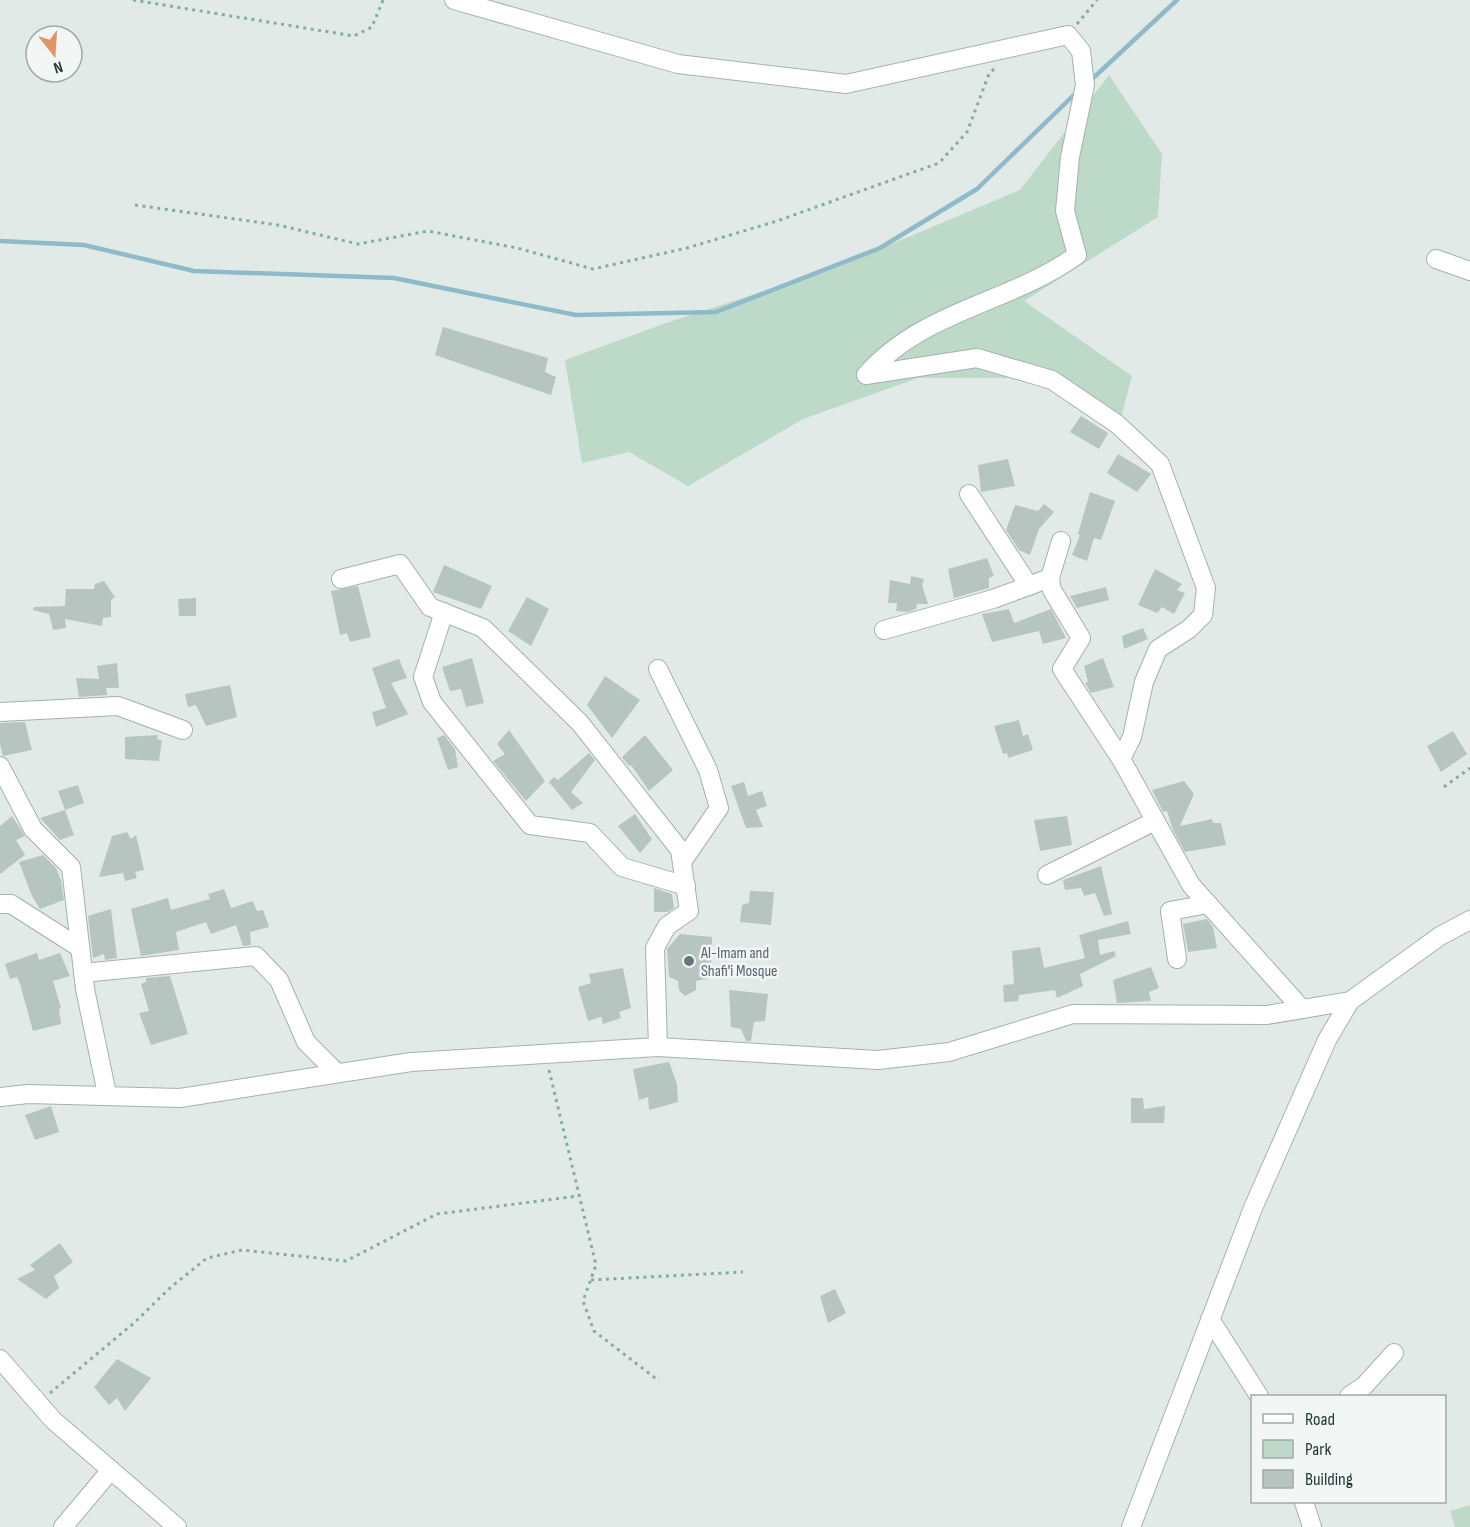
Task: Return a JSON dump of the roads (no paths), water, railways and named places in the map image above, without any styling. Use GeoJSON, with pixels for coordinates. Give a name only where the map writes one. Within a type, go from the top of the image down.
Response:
{"type":"FeatureCollection","features":[{"type":"Feature","properties":{"kind":"street"},"geometry":{"type":"LineString","coordinates":[[454,0],[678,64],[846,84],[1068,35],[1081,51],[1085,85],[1070,157],[1065,211],[1077,255],[1054,272],[947,318],[885,354],[866,375],[977,358],[1052,380],[1117,424],[1160,464],[1206,588],[1203,615],[1189,629],[1158,649],[1144,682],[1132,737],[1121,759]]}},
{"type":"Feature","properties":{"kind":"street"},"geometry":{"type":"LineString","coordinates":[[1436,259],[1470,271]]}},
{"type":"Feature","properties":{"kind":"street"},"geometry":{"type":"LineString","coordinates":[[969,494],[1029,586]]}},
{"type":"Feature","properties":{"kind":"street"},"geometry":{"type":"LineString","coordinates":[[1061,541],[1050,578],[1052,590],[1081,638],[1062,669],[1121,759],[1191,885],[1302,1009]]}},
{"type":"Feature","properties":{"kind":"street"},"geometry":{"type":"LineString","coordinates":[[341,579],[400,564],[430,607],[483,628],[580,723],[680,850],[689,911],[667,926],[655,948],[658,1047]]}},
{"type":"Feature","properties":{"kind":"street"},"geometry":{"type":"LineString","coordinates":[[884,630],[1050,578]]}},
{"type":"Feature","properties":{"kind":"street"},"geometry":{"type":"LineString","coordinates":[[444,612],[423,677],[432,702],[530,825],[590,833],[622,867],[686,886]]}},
{"type":"Feature","properties":{"kind":"street"},"geometry":{"type":"LineString","coordinates":[[658,669],[708,770],[719,808],[682,862]]}},
{"type":"Feature","properties":{"kind":"street"},"geometry":{"type":"LineString","coordinates":[[0,712],[118,706],[183,730]]}},
{"type":"Feature","properties":{"kind":"street"},"geometry":{"type":"LineString","coordinates":[[0,766],[33,829],[71,867],[83,973],[107,1094]]}},
{"type":"Feature","properties":{"kind":"street"},"geometry":{"type":"LineString","coordinates":[[1047,875],[1155,821]]}},
{"type":"Feature","properties":{"kind":"street"},"geometry":{"type":"LineString","coordinates":[[0,904],[11,904],[80,948]]}},
{"type":"Feature","properties":{"kind":"street"},"geometry":{"type":"LineString","coordinates":[[1177,959],[1170,911],[1208,904]]}},
{"type":"Feature","properties":{"kind":"street"},"geometry":{"type":"LineString","coordinates":[[1131,1527],[1253,1208],[1327,1040],[1350,1001],[1440,936],[1470,920]]}},
{"type":"Feature","properties":{"kind":"street"},"geometry":{"type":"LineString","coordinates":[[83,973],[256,956],[279,980],[306,1042],[336,1072]]}},
{"type":"Feature","properties":{"kind":"street"},"geometry":{"type":"LineString","coordinates":[[0,1097],[28,1094],[107,1094],[140,1099],[180,1098],[411,1062],[658,1047],[878,1060],[949,1052],[1073,1014],[1267,1015],[1350,1001]]}},
{"type":"Feature","properties":{"kind":"street"},"geometry":{"type":"LineString","coordinates":[[1210,1319],[1258,1395]]}},
{"type":"Feature","properties":{"kind":"street"},"geometry":{"type":"LineString","coordinates":[[1350,1395],[1364,1386],[1394,1353]]}},
{"type":"Feature","properties":{"kind":"street"},"geometry":{"type":"LineString","coordinates":[[0,1359],[53,1420],[177,1527]]}},
{"type":"Feature","properties":{"kind":"street"},"geometry":{"type":"LineString","coordinates":[[63,1527],[111,1470]]}},
{"type":"Feature","properties":{"kind":"street"},"geometry":{"type":"LineString","coordinates":[[1305,1503],[1312,1527]]}},
{"type":"Feature","properties":{"kind":"waterway"},"geometry":{"type":"LineString","coordinates":[[1091,80],[1177,0]]}},
{"type":"Feature","properties":{"kind":"waterway"},"geometry":{"type":"LineString","coordinates":[[0,241],[84,245],[194,271],[394,278],[576,315],[716,312],[880,248],[977,189],[1078,91]]}},
{"type":"Feature","properties":{"kind":"place","name":"Al-Imam and Shafi'i Mosque"},"geometry":{"type":"Point","coordinates":[689,961]}}]}
